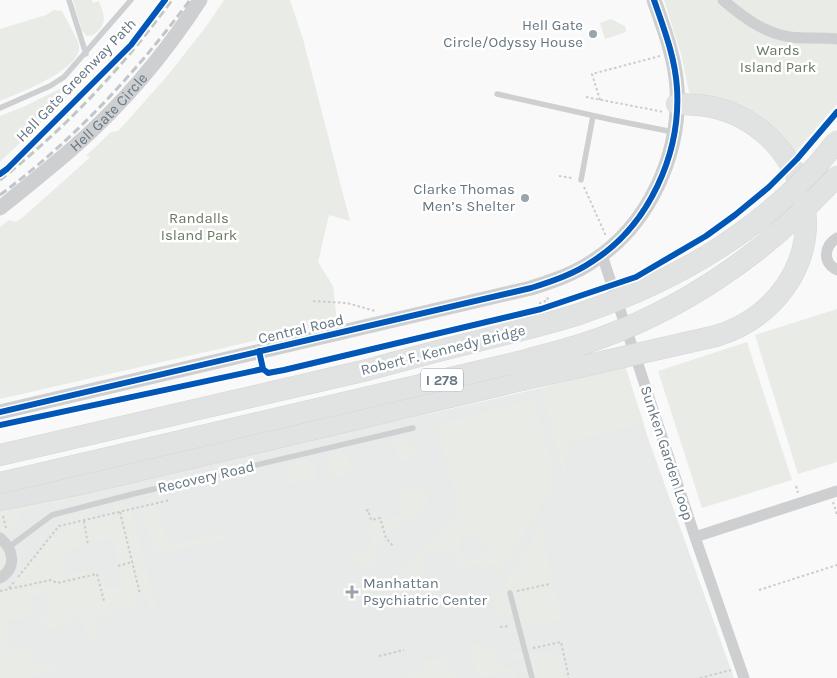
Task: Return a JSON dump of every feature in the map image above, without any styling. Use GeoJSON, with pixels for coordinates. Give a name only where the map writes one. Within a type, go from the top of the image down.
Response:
{"type":"FeatureCollection","features":[{"type":"Feature","properties":{"kind":"highway"},"geometry":{"type":"LineString","coordinates":[[0,504],[724,333],[743,325],[758,315],[778,297],[798,264],[803,245],[805,215],[803,195],[787,159],[776,144],[761,130],[740,117],[722,110],[705,106],[670,108]]}},
{"type":"Feature","properties":{"kind":"highway","name":"Robert F. Kennedy Bridge"},"geometry":{"type":"LineString","coordinates":[[0,455],[367,370],[551,323],[610,303],[690,266],[741,234],[790,192],[837,141]]}},
{"type":"Feature","properties":{"kind":"highway","name":"Robert F. Kennedy Bridge"},"geometry":{"type":"LineString","coordinates":[[0,483],[523,361],[586,343],[660,312],[740,264],[779,233],[837,176]]}},
{"type":"Feature","properties":{"kind":"street","name":"Hell Gate Circle"},"geometry":{"type":"LineString","coordinates":[[0,208],[74,147],[118,104],[159,56],[200,0]]}},
{"type":"Feature","properties":{"kind":"street"},"geometry":{"type":"LineString","coordinates":[[607,251],[634,224],[654,193],[666,163],[674,132],[670,108],[675,70],[654,0]]}},
{"type":"Feature","properties":{"kind":"street"},"geometry":{"type":"LineString","coordinates":[[723,0],[753,23],[776,34],[791,37],[837,39]]}},
{"type":"Feature","properties":{"kind":"street"},"geometry":{"type":"LineString","coordinates":[[837,238],[829,245],[826,254],[829,263],[837,270]]}},
{"type":"Feature","properties":{"kind":"street","name":"Central Road"},"geometry":{"type":"LineString","coordinates":[[0,412],[531,288],[573,272],[607,251]]}},
{"type":"Feature","properties":{"kind":"street","name":"Sunken Garden Loop"},"geometry":{"type":"LineString","coordinates":[[607,251],[695,537],[837,490]]}},
{"type":"Feature","properties":{"kind":"street"},"geometry":{"type":"LineString","coordinates":[[695,537],[742,673]]}},
{"type":"Feature","properties":{"kind":"street"},"geometry":{"type":"LineString","coordinates":[[0,578],[8,572],[12,557],[4,542]]}},
{"type":"Feature","properties":{"kind":"lane"},"geometry":{"type":"LineString","coordinates":[[70,0],[86,54]]}},
{"type":"Feature","properties":{"kind":"lane"},"geometry":{"type":"LineString","coordinates":[[0,108],[50,86],[64,77],[131,0]]}},
{"type":"Feature","properties":{"kind":"lane"},"geometry":{"type":"LineString","coordinates":[[497,94],[674,132]]}},
{"type":"Feature","properties":{"kind":"lane"},"geometry":{"type":"LineString","coordinates":[[581,180],[593,116]]}},
{"type":"Feature","properties":{"kind":"lane","name":"Recovery Road"},"geometry":{"type":"LineString","coordinates":[[4,542],[52,515],[413,428]]}},
{"type":"Feature","properties":{"kind":"lane"},"geometry":{"type":"LineString","coordinates":[[512,593],[532,678]]}},
{"type":"Feature","properties":{"kind":"path"},"geometry":{"type":"LineString","coordinates":[[600,100],[592,74],[660,56]]}},
{"type":"Feature","properties":{"kind":"path"},"geometry":{"type":"LineString","coordinates":[[586,97],[670,108]]}},
{"type":"Feature","properties":{"kind":"path"},"geometry":{"type":"LineString","coordinates":[[698,241],[735,215],[769,187],[797,159],[837,112]]}},
{"type":"Feature","properties":{"kind":"path"},"geometry":{"type":"LineString","coordinates":[[559,176],[581,180],[607,251]]}},
{"type":"Feature","properties":{"kind":"path"},"geometry":{"type":"LineString","coordinates":[[534,311],[541,309],[540,303],[548,300],[547,295]]}},
{"type":"Feature","properties":{"kind":"path"},"geometry":{"type":"LineString","coordinates":[[313,302],[347,303],[381,313]]}},
{"type":"Feature","properties":{"kind":"path"},"geometry":{"type":"LineString","coordinates":[[259,351],[260,370],[268,373],[410,341]]}},
{"type":"Feature","properties":{"kind":"path"},"geometry":{"type":"LineString","coordinates":[[9,588],[59,526],[170,500]]}},
{"type":"Feature","properties":{"kind":"path"},"geometry":{"type":"LineString","coordinates":[[0,504],[7,533],[4,542]]}},
{"type":"Feature","properties":{"kind":"path"},"geometry":{"type":"LineString","coordinates":[[366,510],[368,510],[371,520],[380,518],[386,538],[394,547]]}},
{"type":"Feature","properties":{"kind":"path"},"geometry":{"type":"LineString","coordinates":[[120,512],[140,594]]}},
{"type":"Feature","properties":{"kind":"path"},"geometry":{"type":"LineString","coordinates":[[84,520],[88,545]]}},
{"type":"Feature","properties":{"kind":"path"},"geometry":{"type":"LineString","coordinates":[[118,566],[132,562]]}},
{"type":"Feature","properties":{"kind":"path"},"geometry":{"type":"LineString","coordinates":[[759,590],[837,565]]}},
{"type":"Feature","properties":{"kind":"path"},"geometry":{"type":"LineString","coordinates":[[0,590],[51,580],[57,583],[97,574],[104,600]]}},
{"type":"Feature","properties":{"kind":"path"},"geometry":{"type":"LineString","coordinates":[[512,593],[550,584]]}},
{"type":"Feature","properties":{"kind":"path"},"geometry":{"type":"LineString","coordinates":[[500,627],[518,625]]}},
{"type":"Feature","properties":{"kind":"path"},"geometry":{"type":"LineString","coordinates":[[527,649],[561,642],[569,678]]}},
{"type":"Feature","properties":{"kind":"path"},"geometry":{"type":"LineString","coordinates":[[379,656],[404,650]]}},
{"type":"Feature","properties":{"kind":"path"},"geometry":{"type":"LineString","coordinates":[[700,678],[742,673]]}},
{"type":"Feature","properties":{"kind":"shaded area","name":"Manhattan Psychiatric Center"},"geometry":{"type":"Polygon","coordinates":[[[625,366],[647,435],[734,678],[0,678],[0,508],[424,415],[625,366]]]}},
{"type":"Feature","properties":{"kind":"green space"},"geometry":{"type":"Polygon","coordinates":[[[73,0],[92,0],[93,3],[99,1],[104,20],[101,27],[94,34],[87,36],[82,31],[73,0]]]}},
{"type":"Feature","properties":{"kind":"green space","name":"Randalls Island Park"},"geometry":{"type":"Polygon","coordinates":[[[224,0],[290,0],[303,39],[350,221],[329,215],[318,262],[333,286],[337,322],[0,399],[0,227],[9,220],[16,222],[22,218],[86,161],[90,157],[86,156],[111,132],[118,131],[122,127],[168,75],[208,24],[224,0]]]}},
{"type":"Feature","properties":{"kind":"green space","name":"Wards Island Park"},"geometry":{"type":"Polygon","coordinates":[[[664,0],[837,0],[837,104],[794,154],[689,92],[681,54],[664,0]]]}},
{"type":"Feature","properties":{"kind":"green space"},"geometry":{"type":"Polygon","coordinates":[[[54,10],[62,11],[74,33],[79,46],[77,55],[71,63],[47,80],[0,101],[0,29],[46,15],[54,10]]]}},
{"type":"Feature","properties":{"kind":"green space"},"geometry":{"type":"Polygon","coordinates":[[[611,19],[625,26],[626,32],[605,39],[600,23],[611,19]]]}},
{"type":"Feature","properties":{"kind":"green space"},"geometry":{"type":"Polygon","coordinates":[[[86,66],[91,70],[70,94],[0,162],[0,116],[68,85],[86,66]]]}},
{"type":"Feature","properties":{"kind":"green space"},"geometry":{"type":"Polygon","coordinates":[[[837,309],[837,462],[798,474],[755,335],[837,309]]]}},
{"type":"Feature","properties":{"kind":"green space"},"geometry":{"type":"Polygon","coordinates":[[[747,342],[792,480],[702,508],[658,371],[747,342]]]}},
{"type":"Feature","properties":{"kind":"green space"},"geometry":{"type":"Polygon","coordinates":[[[625,366],[644,424],[576,440],[566,455],[566,485],[541,388],[625,366]]]}},
{"type":"Feature","properties":{"kind":"green space"},"geometry":{"type":"Polygon","coordinates":[[[534,398],[556,482],[498,576],[496,564],[484,567],[483,563],[458,569],[452,550],[449,549],[422,555],[427,574],[403,581],[398,575],[459,510],[436,425],[534,398]],[[474,533],[463,535],[458,545],[461,555],[470,561],[480,558],[486,549],[483,538],[474,533]]]}},
{"type":"Feature","properties":{"kind":"green space"},"geometry":{"type":"Polygon","coordinates":[[[397,438],[405,440],[415,449],[410,459],[398,462],[395,452],[397,451],[396,446],[393,446],[397,438]]]}},
{"type":"Feature","properties":{"kind":"green space"},"geometry":{"type":"Polygon","coordinates":[[[340,451],[348,456],[354,473],[331,479],[329,462],[335,453],[340,451]]]}},
{"type":"Feature","properties":{"kind":"green space"},"geometry":{"type":"Polygon","coordinates":[[[306,460],[314,464],[317,479],[288,485],[285,473],[287,466],[306,460]]]}},
{"type":"Feature","properties":{"kind":"green space"},"geometry":{"type":"Polygon","coordinates":[[[117,483],[119,488],[19,512],[17,527],[9,533],[8,531],[3,532],[4,534],[0,533],[0,508],[117,483]]]}},
{"type":"Feature","properties":{"kind":"green space"},"geometry":{"type":"Polygon","coordinates":[[[418,486],[426,490],[429,501],[415,522],[412,522],[407,516],[371,554],[377,560],[373,566],[365,567],[355,563],[348,554],[373,548],[367,524],[400,515],[396,499],[402,497],[400,490],[418,486]]]}},
{"type":"Feature","properties":{"kind":"green space"},"geometry":{"type":"Polygon","coordinates":[[[167,494],[171,503],[159,506],[167,545],[225,533],[226,540],[154,554],[142,506],[143,502],[148,498],[167,494]]]}},
{"type":"Feature","properties":{"kind":"green space"},"geometry":{"type":"Polygon","coordinates":[[[120,502],[129,505],[156,605],[155,613],[151,617],[145,594],[134,596],[135,606],[106,612],[109,626],[97,616],[91,623],[98,633],[99,639],[96,645],[92,636],[84,630],[81,619],[85,618],[84,613],[76,615],[77,620],[62,623],[63,629],[51,630],[42,625],[45,614],[52,613],[47,593],[28,597],[32,613],[24,619],[9,618],[6,649],[24,645],[28,647],[36,666],[49,664],[54,665],[60,670],[28,678],[0,678],[0,591],[9,588],[57,528],[69,518],[79,512],[88,510],[92,519],[115,513],[113,504],[120,502]],[[98,538],[93,539],[94,544],[66,550],[67,555],[62,557],[66,575],[99,568],[106,589],[122,585],[113,539],[100,542],[98,538]]]}},
{"type":"Feature","properties":{"kind":"green space"},"geometry":{"type":"Polygon","coordinates":[[[541,526],[562,621],[521,624],[518,614],[498,619],[494,601],[541,526]]]}},
{"type":"Feature","properties":{"kind":"green space"},"geometry":{"type":"Polygon","coordinates":[[[0,546],[6,553],[8,561],[0,574],[0,546]]]}},
{"type":"Feature","properties":{"kind":"green space"},"geometry":{"type":"Polygon","coordinates":[[[479,644],[481,648],[493,646],[497,664],[514,671],[516,678],[512,678],[510,672],[478,678],[470,646],[479,644]]]}},
{"type":"Feature","properties":{"kind":"green space"},"geometry":{"type":"Polygon","coordinates":[[[516,652],[559,653],[565,678],[527,678],[523,662],[508,656],[516,652]]]}},
{"type":"Feature","properties":{"kind":"green space"},"geometry":{"type":"Polygon","coordinates":[[[445,657],[450,671],[454,671],[455,678],[403,678],[403,676],[425,671],[423,662],[445,657]]]}},
{"type":"Feature","properties":{"kind":"railway"},"geometry":{"type":"LineString","coordinates":[[0,180],[71,118],[134,49],[172,0]]}},
{"type":"Feature","properties":{"kind":"railway"},"geometry":{"type":"LineString","coordinates":[[0,195],[27,174],[102,105],[169,28],[190,0]]}},
{"type":"Feature","properties":{"kind":"cycle path","name":"Hell Gate Greenway Path"},"geometry":{"type":"LineString","coordinates":[[0,174],[131,45],[165,0]]}},
{"type":"Feature","properties":{"kind":"cycle path"},"geometry":{"type":"LineString","coordinates":[[0,412],[531,288],[563,277],[586,266],[613,246],[630,228],[658,186],[667,162],[677,113],[677,88],[674,65],[654,0]]}},
{"type":"Feature","properties":{"kind":"cycle path"},"geometry":{"type":"LineString","coordinates":[[259,351],[263,369],[268,373],[284,370],[541,309],[636,277],[706,236],[735,215],[769,187],[797,159],[837,112]]}},
{"type":"Feature","properties":{"kind":"cycle path"},"geometry":{"type":"LineString","coordinates":[[0,425],[263,369]]}},
{"type":"Feature","properties":{"kind":"place","name":"Hell Gate Circle/Odyssy House"},"geometry":{"type":"Point","coordinates":[593,34]}},
{"type":"Feature","properties":{"kind":"place","name":"Clarke Thomas Men’s Shelter"},"geometry":{"type":"Point","coordinates":[525,198]}},
{"type":"Feature","properties":{"kind":"place","name":"Manhattan Psychiatric Center"},"geometry":{"type":"Point","coordinates":[352,592]}}]}
